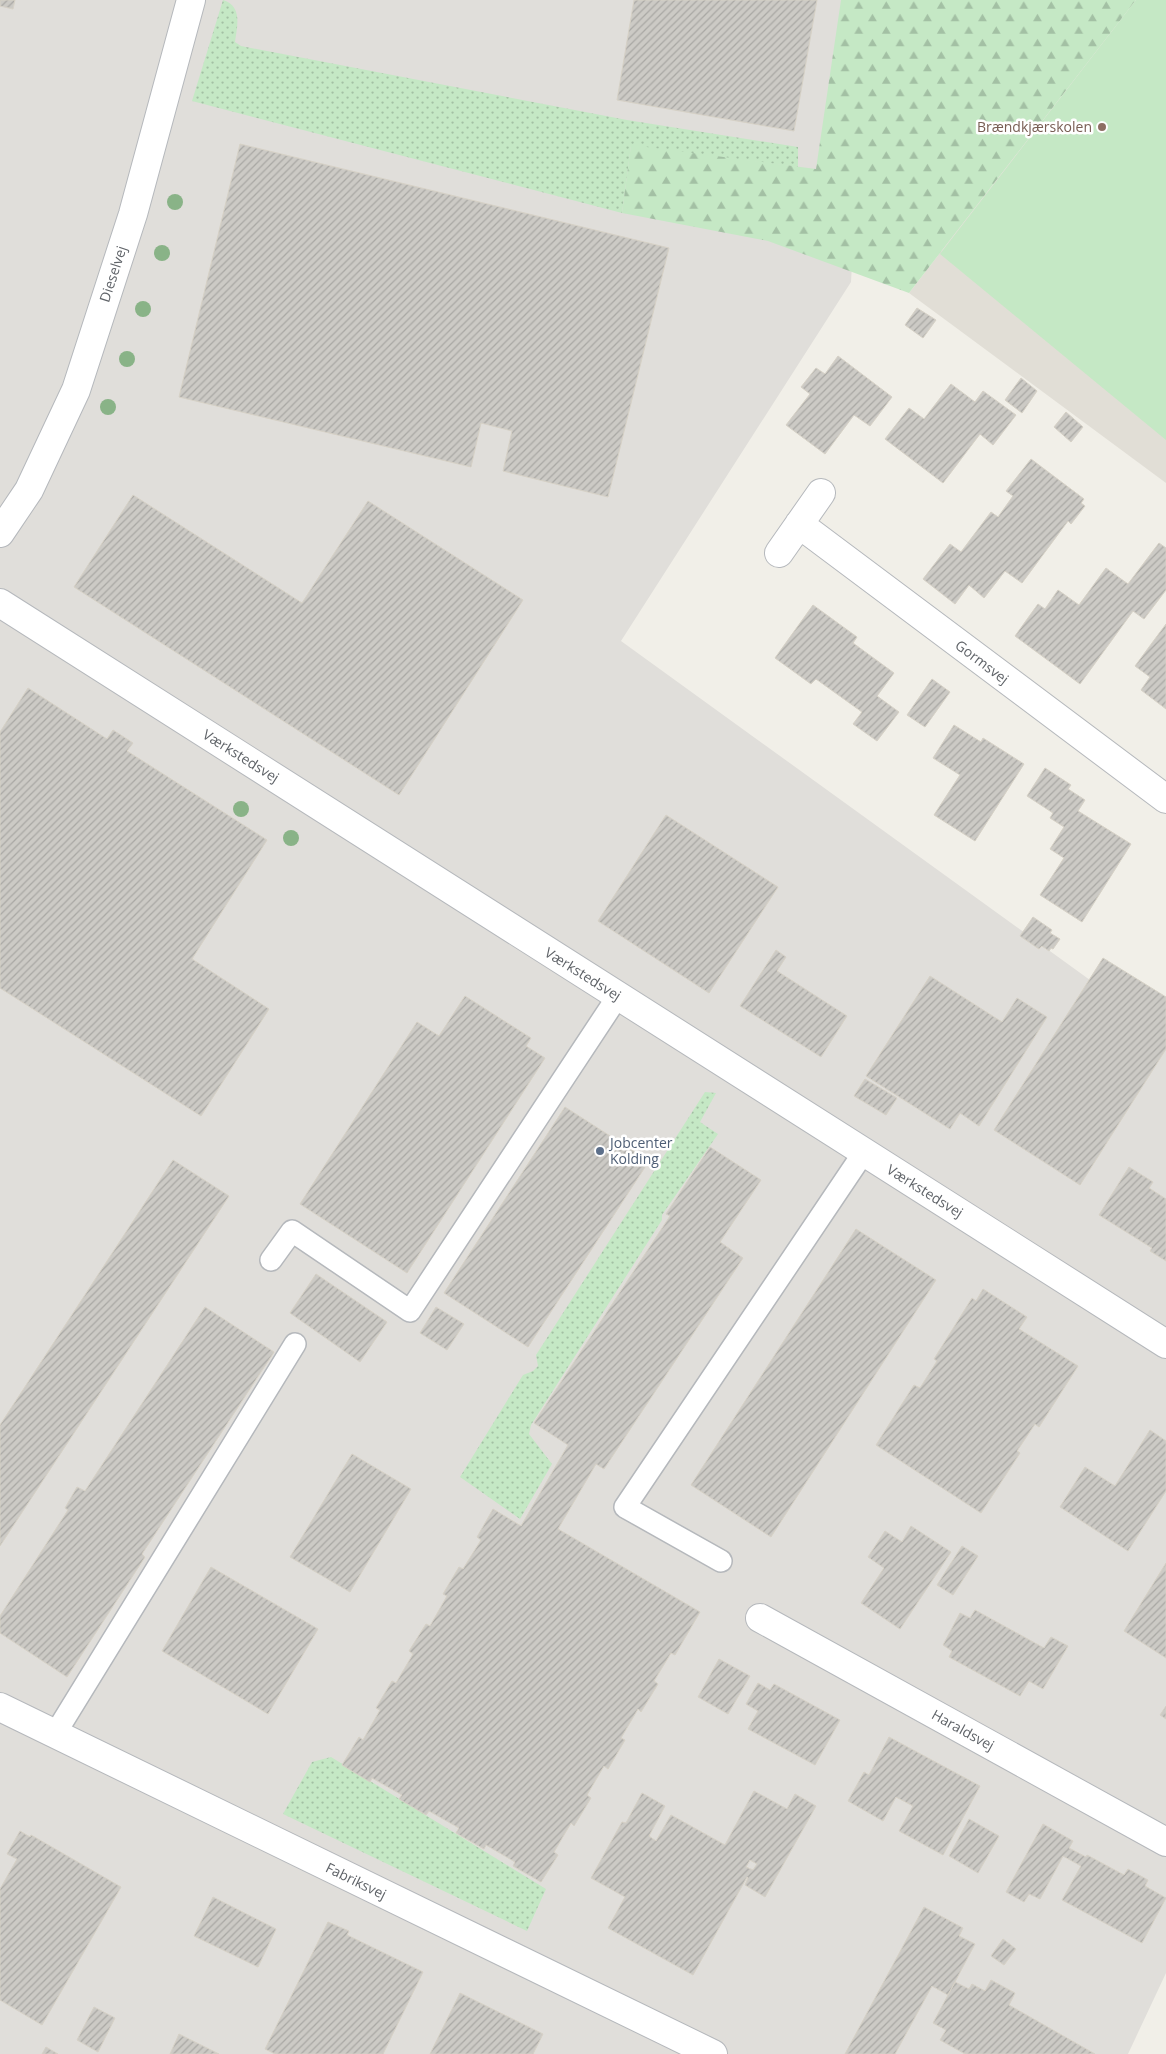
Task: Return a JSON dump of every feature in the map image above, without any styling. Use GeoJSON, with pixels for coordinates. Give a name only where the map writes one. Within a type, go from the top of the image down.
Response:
{"type":"FeatureCollection","features":[{"type":"Feature","properties":{"kind":"street","name":"Dieselvej"},"geometry":{"type":"LineString","coordinates":[[0,533],[29,490],[76,390],[133,214],[191,0]]}},
{"type":"Feature","properties":{"kind":"street"},"geometry":{"type":"LineString","coordinates":[[779,553],[821,492]]}},
{"type":"Feature","properties":{"kind":"street","name":"Gormsvej"},"geometry":{"type":"LineString","coordinates":[[799,524],[1166,799]]}},
{"type":"Feature","properties":{"kind":"street","name":"Værkstedsvej"},"geometry":{"type":"LineString","coordinates":[[0,603],[1166,1344]]}},
{"type":"Feature","properties":{"kind":"street","name":"Haraldsvej"},"geometry":{"type":"LineString","coordinates":[[760,1618],[1166,1842]]}},
{"type":"Feature","properties":{"kind":"street","name":"Fabriksvej"},"geometry":{"type":"LineString","coordinates":[[0,1707],[713,2054]]}},
{"type":"Feature","properties":{"kind":"lane"},"geometry":{"type":"LineString","coordinates":[[271,1260],[292,1231],[410,1311],[618,996]]}},
{"type":"Feature","properties":{"kind":"lane"},"geometry":{"type":"LineString","coordinates":[[721,1561],[625,1507],[864,1152]]}},
{"type":"Feature","properties":{"kind":"lane"},"geometry":{"type":"LineString","coordinates":[[55,1734],[295,1344]]}},
{"type":"Feature","properties":{"kind":"shaded area"},"geometry":{"type":"Polygon","coordinates":[[[0,0],[867,0],[851,282],[621,641],[1166,1035],[1166,1973],[1128,2054],[0,2054],[0,0]]]}},
{"type":"Feature","properties":{"kind":"shaded area","name":"Brændkjærskolen"},"geometry":{"type":"Polygon","coordinates":[[[1136,0],[1166,0],[1166,483],[909,293],[1136,0]]]}},
{"type":"Feature","properties":{"kind":"green space"},"geometry":{"type":"Polygon","coordinates":[[[223,0],[234,7],[236,12],[235,42],[241,46],[627,120],[798,147],[798,167],[631,146],[622,213],[192,101],[223,0]]]}},
{"type":"Feature","properties":{"kind":"green space"},"geometry":{"type":"Polygon","coordinates":[[[841,0],[1136,0],[909,293],[768,241],[622,213],[631,145],[816,169],[841,0]]]}},
{"type":"Feature","properties":{"kind":"green space","name":"Brændkjærskolen"},"geometry":{"type":"Polygon","coordinates":[[[1136,0],[1166,0],[1166,440],[940,254],[1136,0]]]}},
{"type":"Feature","properties":{"kind":"green space"},"geometry":{"type":"Polygon","coordinates":[[[705,1092],[716,1093],[700,1122],[718,1134],[662,1215],[662,1220],[531,1425],[529,1434],[552,1464],[520,1519],[460,1477],[523,1375],[533,1371],[538,1366],[536,1355],[705,1092]]]}},
{"type":"Feature","properties":{"kind":"green space"},"geometry":{"type":"Polygon","coordinates":[[[331,1757],[546,1889],[527,1931],[283,1814],[312,1762],[331,1757]]]}},
{"type":"Feature","properties":{"kind":"building"},"geometry":{"type":"Polygon","coordinates":[[[0,0],[15,0],[13,9],[0,6],[0,0]]]}},
{"type":"Feature","properties":{"kind":"building"},"geometry":{"type":"Polygon","coordinates":[[[634,0],[817,0],[794,131],[617,100],[634,0]]]}},
{"type":"Feature","properties":{"kind":"building"},"geometry":{"type":"Polygon","coordinates":[[[240,144],[669,248],[608,497],[503,471],[512,431],[481,423],[471,467],[179,397],[240,144]]]}},
{"type":"Feature","properties":{"kind":"building"},"geometry":{"type":"Polygon","coordinates":[[[917,308],[936,320],[923,338],[905,325],[917,308]]]}},
{"type":"Feature","properties":{"kind":"building"},"geometry":{"type":"Polygon","coordinates":[[[838,356],[892,397],[870,426],[854,415],[825,454],[786,425],[810,394],[801,387],[816,368],[825,374],[838,356]]]}},
{"type":"Feature","properties":{"kind":"building"},"geometry":{"type":"Polygon","coordinates":[[[1021,378],[1037,391],[1022,413],[1005,400],[1021,378]]]}},
{"type":"Feature","properties":{"kind":"building"},"geometry":{"type":"Polygon","coordinates":[[[951,384],[975,402],[983,391],[1016,415],[993,445],[980,434],[943,483],[885,439],[909,408],[924,419],[951,384]]]}},
{"type":"Feature","properties":{"kind":"building"},"geometry":{"type":"Polygon","coordinates":[[[1066,412],[1083,427],[1071,442],[1054,427],[1066,412]]]}},
{"type":"Feature","properties":{"kind":"building"},"geometry":{"type":"Polygon","coordinates":[[[1031,459],[1084,499],[1081,503],[1085,506],[1071,524],[1068,521],[1022,583],[1005,571],[984,598],[969,585],[955,604],[923,579],[950,544],[961,552],[991,512],[998,517],[1013,496],[1006,491],[1031,459]]]}},
{"type":"Feature","properties":{"kind":"building"},"geometry":{"type":"Polygon","coordinates":[[[133,495],[302,603],[368,501],[523,600],[399,795],[74,587],[133,495]]]}},
{"type":"Feature","properties":{"kind":"building"},"geometry":{"type":"Polygon","coordinates":[[[1159,543],[1166,548],[1166,590],[1144,619],[1133,611],[1080,684],[1015,636],[1038,604],[1045,609],[1058,590],[1079,605],[1106,568],[1128,584],[1159,543]]]}},
{"type":"Feature","properties":{"kind":"building"},"geometry":{"type":"Polygon","coordinates":[[[813,605],[857,637],[853,643],[894,673],[877,696],[899,712],[877,741],[853,724],[862,712],[816,679],[811,684],[775,658],[813,605]]]}},
{"type":"Feature","properties":{"kind":"building"},"geometry":{"type":"Polygon","coordinates":[[[1166,624],[1166,709],[1141,690],[1150,677],[1135,666],[1166,624]]]}},
{"type":"Feature","properties":{"kind":"building"},"geometry":{"type":"Polygon","coordinates":[[[932,679],[950,692],[925,727],[907,715],[932,679]]]}},
{"type":"Feature","properties":{"kind":"building"},"geometry":{"type":"Polygon","coordinates":[[[28,688],[107,739],[113,730],[133,743],[127,751],[267,840],[192,959],[269,1009],[201,1116],[0,988],[0,732],[28,688]]]}},
{"type":"Feature","properties":{"kind":"building"},"geometry":{"type":"Polygon","coordinates":[[[954,725],[981,742],[983,738],[1024,764],[975,841],[934,815],[960,775],[933,758],[954,725]]]}},
{"type":"Feature","properties":{"kind":"building"},"geometry":{"type":"Polygon","coordinates":[[[1045,768],[1071,785],[1068,789],[1085,800],[1078,811],[1131,844],[1082,922],[1040,895],[1064,858],[1050,849],[1064,827],[1050,818],[1053,813],[1027,796],[1045,768]]]}},
{"type":"Feature","properties":{"kind":"building"},"geometry":{"type":"Polygon","coordinates":[[[666,815],[778,887],[709,993],[598,921],[666,815]]]}},
{"type":"Feature","properties":{"kind":"building"},"geometry":{"type":"Polygon","coordinates":[[[1033,917],[1052,930],[1050,933],[1060,939],[1053,949],[1051,948],[1049,951],[1042,946],[1039,949],[1020,936],[1033,917]]]}},
{"type":"Feature","properties":{"kind":"building"},"geometry":{"type":"Polygon","coordinates":[[[776,950],[786,957],[777,971],[847,1016],[821,1057],[740,1006],[776,950]]]}},
{"type":"Feature","properties":{"kind":"building"},"geometry":{"type":"Polygon","coordinates":[[[1103,958],[1166,997],[1166,1049],[1080,1185],[994,1130],[1103,958]]]}},
{"type":"Feature","properties":{"kind":"building"},"geometry":{"type":"Polygon","coordinates":[[[930,976],[1002,1022],[1017,998],[1047,1017],[979,1126],[960,1113],[950,1129],[866,1076],[930,976]]]}},
{"type":"Feature","properties":{"kind":"building"},"geometry":{"type":"Polygon","coordinates":[[[465,996],[531,1038],[526,1046],[545,1058],[407,1273],[300,1204],[417,1022],[439,1036],[465,996]]]}},
{"type":"Feature","properties":{"kind":"building"},"geometry":{"type":"Polygon","coordinates":[[[865,1079],[897,1098],[886,1115],[854,1096],[865,1079]]]}},
{"type":"Feature","properties":{"kind":"building"},"geometry":{"type":"Polygon","coordinates":[[[565,1107],[649,1161],[528,1347],[444,1293],[565,1107]]]}},
{"type":"Feature","properties":{"kind":"building"},"geometry":{"type":"Polygon","coordinates":[[[710,1147],[761,1180],[720,1242],[743,1258],[604,1469],[596,1464],[558,1529],[700,1612],[675,1655],[671,1653],[654,1681],[658,1684],[641,1712],[638,1709],[621,1738],[625,1740],[608,1769],[604,1766],[587,1795],[591,1798],[574,1826],[571,1823],[554,1852],[558,1855],[541,1882],[513,1866],[515,1862],[486,1845],[484,1849],[456,1833],[459,1828],[429,1811],[426,1815],[399,1799],[402,1795],[372,1778],[370,1782],[342,1765],[359,1737],[363,1740],[380,1710],[376,1708],[392,1681],[396,1683],[413,1654],[409,1651],[426,1624],[430,1626],[447,1596],[443,1594],[459,1567],[463,1569],[481,1540],[477,1537],[493,1509],[521,1526],[568,1445],[534,1423],[670,1216],[666,1214],[710,1147]]]}},
{"type":"Feature","properties":{"kind":"building"},"geometry":{"type":"Polygon","coordinates":[[[173,1160],[229,1196],[0,1546],[0,1425],[173,1160]]]}},
{"type":"Feature","properties":{"kind":"building"},"geometry":{"type":"Polygon","coordinates":[[[1129,1167],[1153,1182],[1149,1188],[1166,1199],[1166,1261],[1150,1251],[1152,1248],[1099,1215],[1129,1167]]]}},
{"type":"Feature","properties":{"kind":"building"},"geometry":{"type":"Polygon","coordinates":[[[856,1229],[936,1280],[771,1537],[691,1485],[856,1229]]]}},
{"type":"Feature","properties":{"kind":"building"},"geometry":{"type":"Polygon","coordinates":[[[316,1274],[387,1322],[360,1362],[290,1313],[316,1274]]]}},
{"type":"Feature","properties":{"kind":"building"},"geometry":{"type":"Polygon","coordinates":[[[983,1289],[1027,1317],[1019,1329],[1078,1366],[1039,1427],[1035,1424],[1017,1451],[1020,1453],[981,1513],[876,1445],[914,1385],[920,1388],[937,1361],[934,1359],[972,1298],[976,1301],[983,1289]]]}},
{"type":"Feature","properties":{"kind":"building"},"geometry":{"type":"Polygon","coordinates":[[[205,1307],[274,1352],[142,1554],[145,1557],[67,1677],[0,1633],[0,1616],[68,1510],[65,1508],[77,1487],[85,1491],[205,1307]]]}},
{"type":"Feature","properties":{"kind":"building"},"geometry":{"type":"Polygon","coordinates":[[[436,1307],[464,1324],[447,1350],[420,1333],[436,1307]]]}},
{"type":"Feature","properties":{"kind":"building"},"geometry":{"type":"Polygon","coordinates":[[[1150,1430],[1166,1441],[1166,1491],[1128,1551],[1060,1507],[1085,1467],[1115,1486],[1150,1430]]]}},
{"type":"Feature","properties":{"kind":"building"},"geometry":{"type":"Polygon","coordinates":[[[352,1454],[411,1489],[350,1592],[290,1557],[352,1454]]]}},
{"type":"Feature","properties":{"kind":"building"},"geometry":{"type":"Polygon","coordinates":[[[911,1526],[951,1552],[900,1629],[861,1603],[884,1568],[868,1557],[885,1531],[902,1542],[911,1526]]]}},
{"type":"Feature","properties":{"kind":"building"},"geometry":{"type":"Polygon","coordinates":[[[962,1546],[978,1556],[953,1595],[937,1585],[962,1546]]]}},
{"type":"Feature","properties":{"kind":"building"},"geometry":{"type":"Polygon","coordinates":[[[1166,1563],[1166,1658],[1124,1631],[1166,1563]]]}},
{"type":"Feature","properties":{"kind":"building"},"geometry":{"type":"Polygon","coordinates":[[[211,1567],[318,1629],[268,1714],[162,1651],[211,1567]]]}},
{"type":"Feature","properties":{"kind":"building"},"geometry":{"type":"Polygon","coordinates":[[[975,1610],[1044,1648],[1051,1637],[1068,1646],[1043,1689],[1029,1681],[1020,1696],[949,1657],[952,1651],[943,1645],[960,1613],[970,1618],[975,1610]]]}},
{"type":"Feature","properties":{"kind":"building"},"geometry":{"type":"Polygon","coordinates":[[[719,1659],[750,1676],[728,1714],[698,1697],[719,1659]]]}},
{"type":"Feature","properties":{"kind":"building"},"geometry":{"type":"Polygon","coordinates":[[[758,1683],[770,1690],[774,1684],[840,1720],[815,1765],[748,1729],[758,1711],[746,1704],[758,1683]]]}},
{"type":"Feature","properties":{"kind":"building"},"geometry":{"type":"Polygon","coordinates":[[[1166,1706],[1166,1719],[1160,1715],[1166,1706]]]}},
{"type":"Feature","properties":{"kind":"building"},"geometry":{"type":"Polygon","coordinates":[[[889,1737],[980,1786],[943,1855],[899,1831],[913,1806],[896,1797],[883,1821],[848,1801],[864,1772],[869,1775],[889,1737]]]}},
{"type":"Feature","properties":{"kind":"building"},"geometry":{"type":"Polygon","coordinates":[[[754,1791],[787,1809],[795,1794],[816,1806],[765,1897],[745,1885],[747,1877],[693,1975],[608,1928],[625,1897],[591,1878],[622,1822],[626,1823],[642,1793],[665,1806],[649,1836],[656,1841],[671,1815],[725,1845],[754,1791]],[[750,1860],[746,1867],[753,1870],[757,1864],[750,1860]]]}},
{"type":"Feature","properties":{"kind":"building"},"geometry":{"type":"Polygon","coordinates":[[[969,1819],[999,1836],[978,1873],[949,1856],[969,1819]]]}},
{"type":"Feature","properties":{"kind":"building"},"geometry":{"type":"Polygon","coordinates":[[[1043,1824],[1073,1841],[1069,1848],[1086,1857],[1087,1855],[1124,1875],[1128,1869],[1148,1880],[1145,1886],[1166,1898],[1142,1943],[1062,1900],[1081,1866],[1063,1856],[1040,1899],[1029,1894],[1024,1902],[1006,1892],[1043,1824]]]}},
{"type":"Feature","properties":{"kind":"building"},"geometry":{"type":"Polygon","coordinates":[[[20,1831],[30,1837],[31,1835],[121,1887],[42,2025],[0,2000],[0,1889],[17,1859],[7,1854],[20,1831]]]}},
{"type":"Feature","properties":{"kind":"building"},"geometry":{"type":"Polygon","coordinates":[[[213,1897],[276,1929],[258,1967],[194,1936],[213,1897]]]}},
{"type":"Feature","properties":{"kind":"building"},"geometry":{"type":"Polygon","coordinates":[[[924,1907],[963,1928],[959,1936],[975,1944],[948,1995],[932,1986],[895,2054],[845,2054],[924,1907]]]}},
{"type":"Feature","properties":{"kind":"building"},"geometry":{"type":"Polygon","coordinates":[[[328,1922],[349,1931],[347,1935],[423,1972],[383,2054],[275,2054],[265,2049],[328,1922]]]}},
{"type":"Feature","properties":{"kind":"building"},"geometry":{"type":"Polygon","coordinates":[[[1003,1939],[1016,1949],[1004,1965],[991,1956],[1003,1939]]]}},
{"type":"Feature","properties":{"kind":"building"},"geometry":{"type":"Polygon","coordinates":[[[991,1980],[1015,1993],[1009,2005],[1095,2054],[965,2054],[940,2040],[946,2030],[933,2023],[955,1982],[969,1989],[972,1984],[985,1991],[991,1980]]]}},
{"type":"Feature","properties":{"kind":"building"},"geometry":{"type":"Polygon","coordinates":[[[460,1993],[543,2034],[533,2054],[430,2054],[460,1993]]]}},
{"type":"Feature","properties":{"kind":"building"},"geometry":{"type":"Polygon","coordinates":[[[94,2007],[115,2018],[98,2052],[77,2040],[94,2007]]]}},
{"type":"Feature","properties":{"kind":"building"},"geometry":{"type":"Polygon","coordinates":[[[179,2034],[219,2054],[170,2054],[179,2034]]]}},
{"type":"Feature","properties":{"kind":"building"},"geometry":{"type":"Polygon","coordinates":[[[46,2047],[58,2054],[42,2054],[46,2047]]]}},
{"type":"Feature","properties":{"kind":"place","name":"Brændkjærskolen"},"geometry":{"type":"Point","coordinates":[1102,127]}},
{"type":"Feature","properties":{"kind":"place","name":"Jobcenter Kolding"},"geometry":{"type":"Point","coordinates":[600,1151]}}]}
